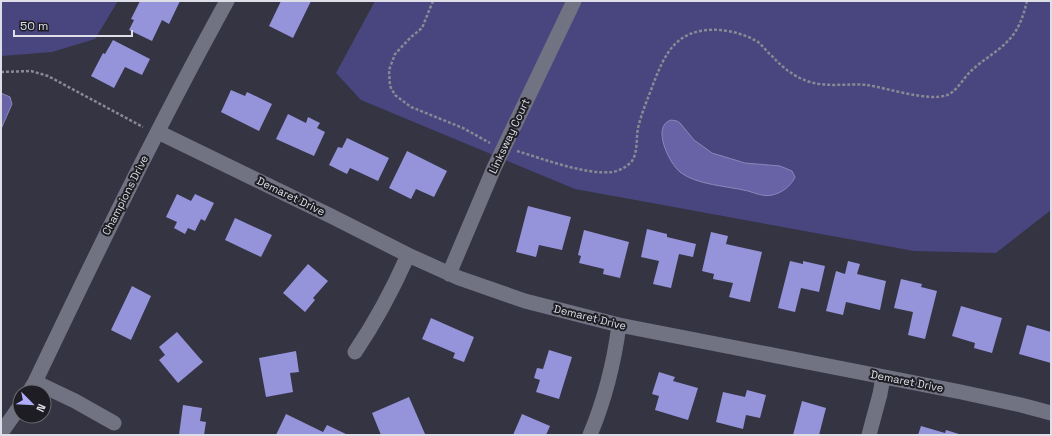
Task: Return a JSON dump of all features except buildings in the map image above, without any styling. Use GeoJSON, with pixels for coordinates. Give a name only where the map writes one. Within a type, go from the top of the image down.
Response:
{"type":"FeatureCollection","features":[{"type":"Feature","properties":{"kind":"street","name":"Champions Drive"},"geometry":{"type":"LineString","coordinates":[[33,384],[104,237],[227,1]]}},
{"type":"Feature","properties":{"kind":"street","name":"Linksway Court"},"geometry":{"type":"LineString","coordinates":[[449,274],[504,148],[574,1]]}},
{"type":"Feature","properties":{"kind":"street","name":"Demaret Drive"},"geometry":{"type":"LineString","coordinates":[[158,132],[449,274],[484,288],[525,301],[619,325],[830,365],[1021,405],[1051,413]]}},
{"type":"Feature","properties":{"kind":"street"},"geometry":{"type":"LineString","coordinates":[[356,352],[372,328],[392,291],[408,255]]}},
{"type":"Feature","properties":{"kind":"street"},"geometry":{"type":"LineString","coordinates":[[590,435],[599,414],[608,386],[615,355],[619,325]]}},
{"type":"Feature","properties":{"kind":"street"},"geometry":{"type":"LineString","coordinates":[[869,435],[878,401],[882,377]]}},
{"type":"Feature","properties":{"kind":"street"},"geometry":{"type":"LineString","coordinates":[[52,394],[75,401],[114,423]]}},
{"type":"Feature","properties":{"kind":"street"},"geometry":{"type":"LineString","coordinates":[[1,433],[12,417]]}},
{"type":"Feature","properties":{"kind":"path"},"geometry":{"type":"LineString","coordinates":[[433,1],[422,28],[395,54],[389,70],[389,82],[395,95],[412,107],[464,128],[484,140],[504,148],[591,172],[612,172],[623,168],[633,159],[636,150],[638,130],[642,113],[665,57],[674,44],[692,34],[711,30],[733,32],[745,36],[759,43],[788,71],[808,81],[826,84],[868,85],[917,95],[932,97],[944,96],[952,92],[975,67],[1012,37],[1024,16],[1027,1]]}},
{"type":"Feature","properties":{"kind":"path"},"geometry":{"type":"LineString","coordinates":[[1,72],[32,71],[48,76],[143,127],[158,132]]}},
{"type":"Feature","properties":{"kind":"shaded area"},"geometry":{"type":"Polygon","coordinates":[[[1,1],[118,1],[95,39],[52,52],[1,56],[1,1]]]}},
{"type":"Feature","properties":{"kind":"shaded area"},"geometry":{"type":"Polygon","coordinates":[[[375,1],[1051,1],[1051,210],[996,253],[914,251],[575,189],[361,100],[336,73],[375,1]]]}},
{"type":"Feature","properties":{"kind":"shaded area"},"geometry":{"type":"Polygon","coordinates":[[[1,93],[10,97],[12,104],[1,129],[1,93]]]}},
{"type":"Feature","properties":{"kind":"shaded area"},"geometry":{"type":"Polygon","coordinates":[[[671,120],[680,123],[694,140],[712,153],[745,163],[780,166],[792,171],[795,177],[789,186],[783,191],[766,196],[695,180],[680,172],[671,161],[667,153],[662,137],[662,129],[665,124],[671,120]]]}}]}
